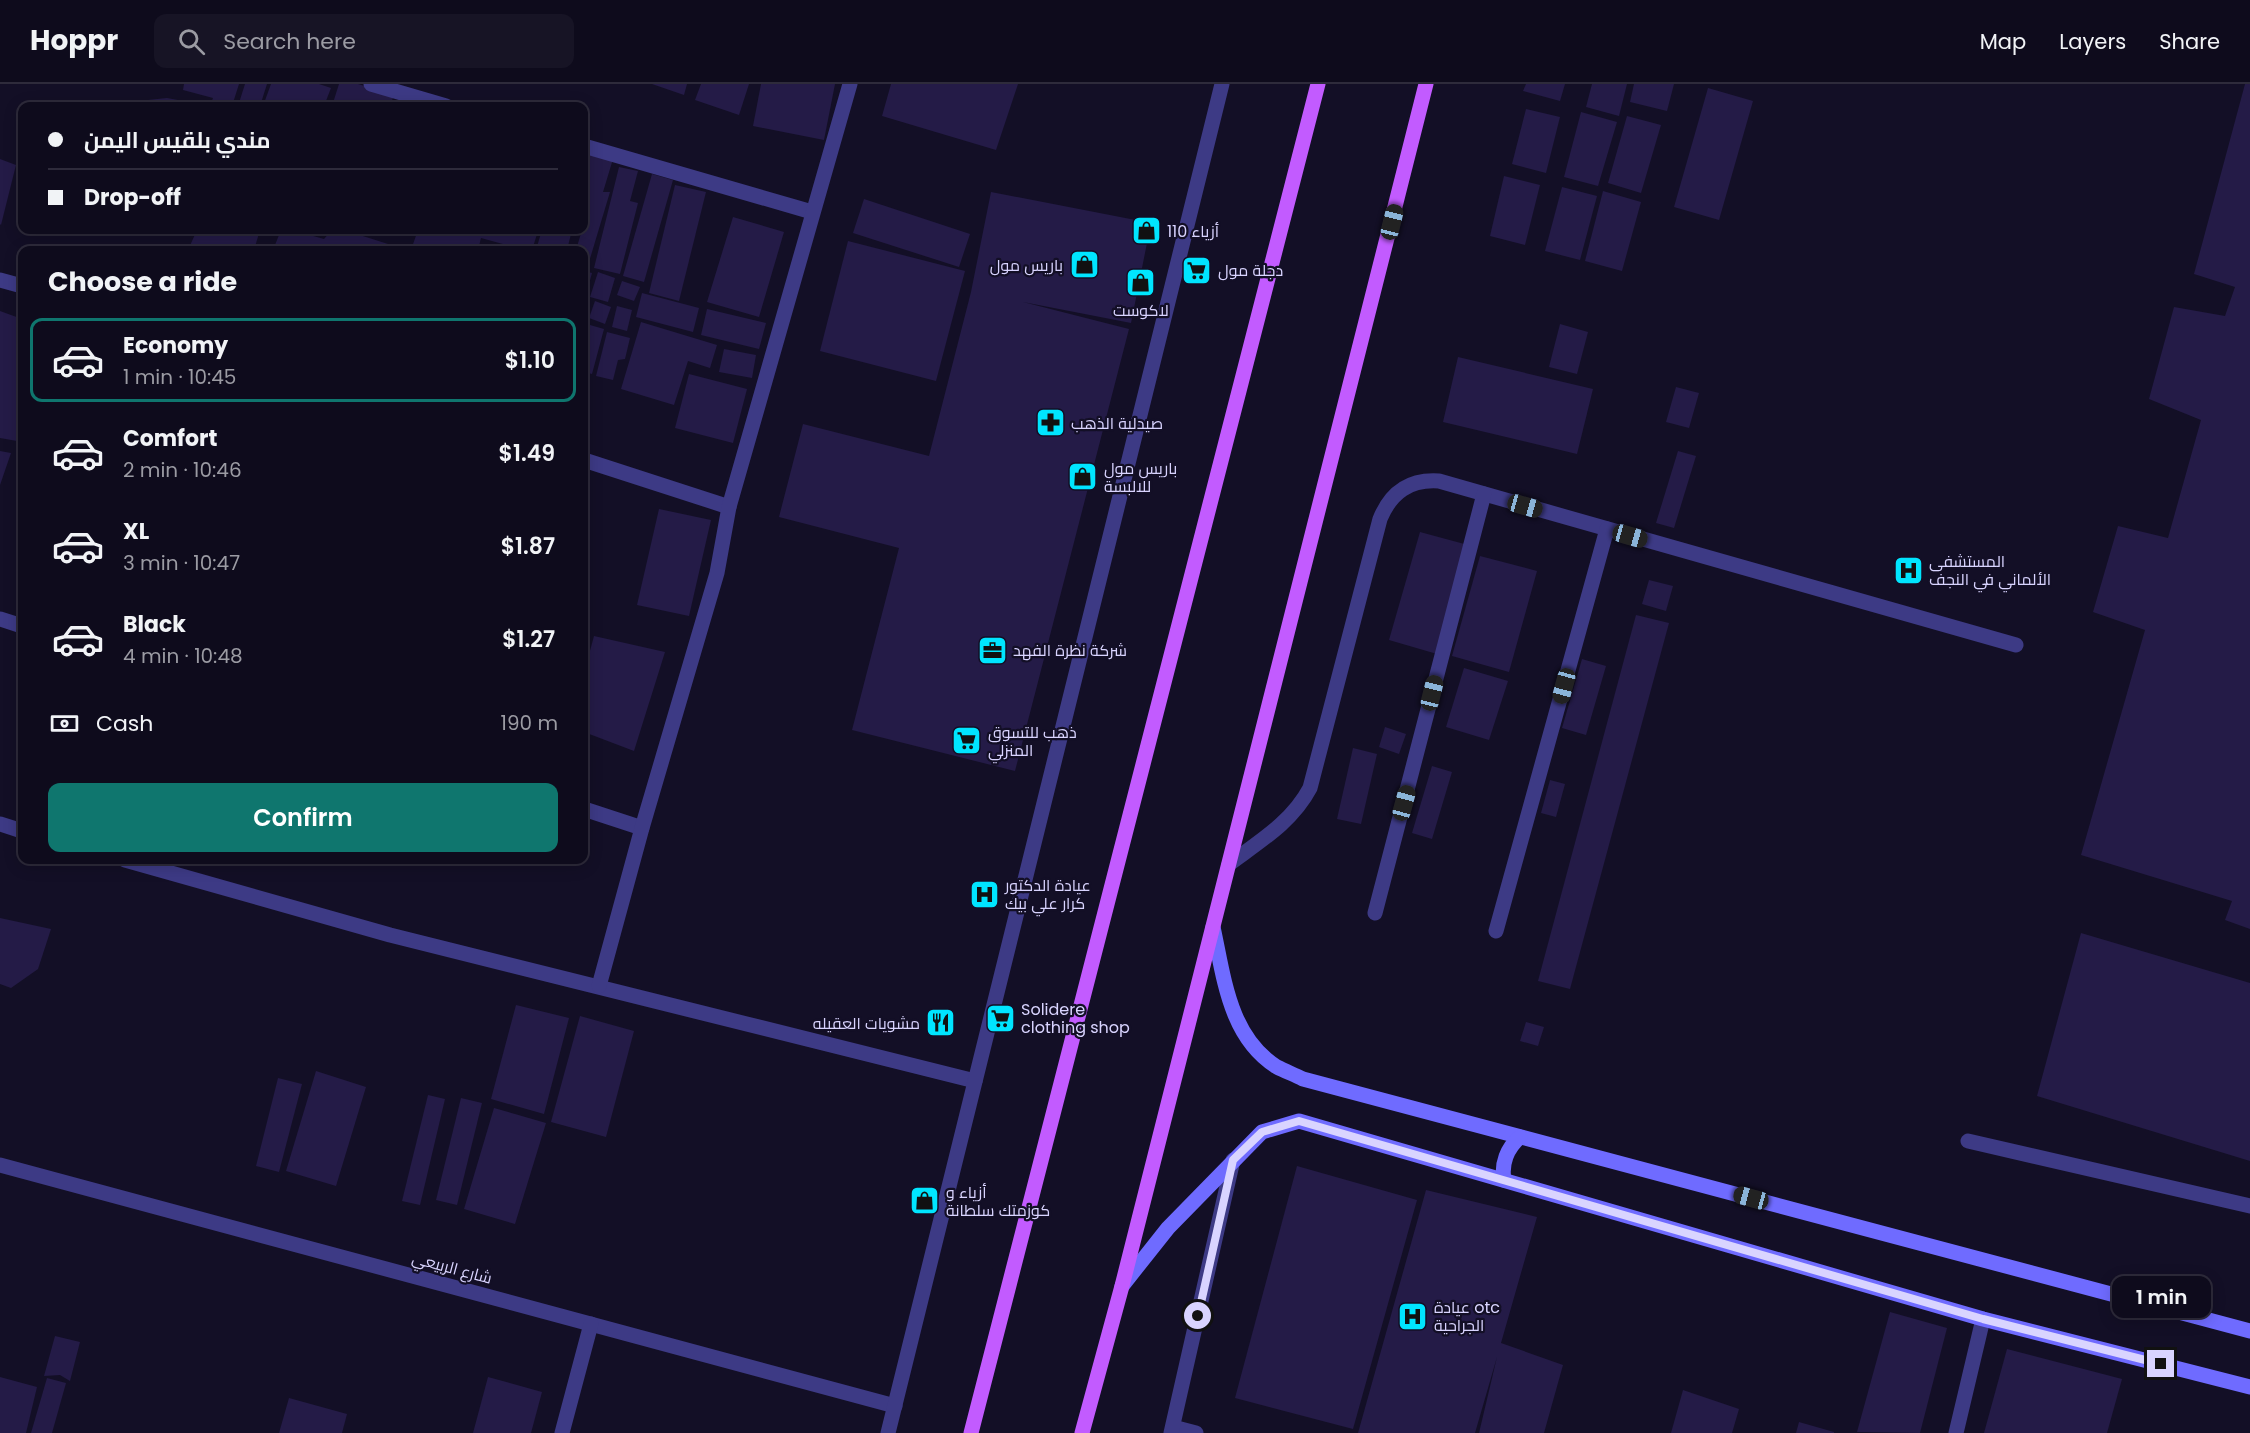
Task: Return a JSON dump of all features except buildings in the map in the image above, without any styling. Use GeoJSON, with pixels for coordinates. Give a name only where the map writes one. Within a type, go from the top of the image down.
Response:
{"type":"FeatureCollection","features":[{"type":"Feature","properties":{"kind":"main road"},"geometry":{"type":"LineString","coordinates":[[971,1433],[1318,84]]}},
{"type":"Feature","properties":{"kind":"main road"},"geometry":{"type":"LineString","coordinates":[[1082,1433],[1122,1286],[1426,84]]}},
{"type":"Feature","properties":{"kind":"street"},"geometry":{"type":"LineString","coordinates":[[371,84],[432,102]]}},
{"type":"Feature","properties":{"kind":"street"},"geometry":{"type":"LineString","coordinates":[[599,986],[642,828],[717,573],[729,507],[850,84]]}},
{"type":"Feature","properties":{"kind":"street"},"geometry":{"type":"LineString","coordinates":[[888,1433],[1222,84]]}},
{"type":"Feature","properties":{"kind":"street"},"geometry":{"type":"LineString","coordinates":[[588,147],[812,212]]}},
{"type":"Feature","properties":{"kind":"street"},"geometry":{"type":"LineString","coordinates":[[0,280],[18,285]]}},
{"type":"Feature","properties":{"kind":"street"},"geometry":{"type":"LineString","coordinates":[[588,461],[729,507]]}},
{"type":"Feature","properties":{"kind":"street"},"geometry":{"type":"LineString","coordinates":[[1229,864],[1291,816],[1310,788],[1384,507],[1402,488],[1426,480],[1484,494],[2016,645]]}},
{"type":"Feature","properties":{"kind":"street"},"geometry":{"type":"LineString","coordinates":[[1375,913],[1484,494]]}},
{"type":"Feature","properties":{"kind":"street"},"geometry":{"type":"LineString","coordinates":[[1496,931],[1607,529]]}},
{"type":"Feature","properties":{"kind":"street"},"geometry":{"type":"LineString","coordinates":[[1,624],[18,626]]}},
{"type":"Feature","properties":{"kind":"street"},"geometry":{"type":"LineString","coordinates":[[588,810],[642,828]]}},
{"type":"Feature","properties":{"kind":"street"},"geometry":{"type":"LineString","coordinates":[[0,824],[18,830]]}},
{"type":"Feature","properties":{"kind":"street"},"geometry":{"type":"LineString","coordinates":[[139,864],[390,935],[975,1081]]}},
{"type":"Feature","properties":{"kind":"street"},"geometry":{"type":"LineString","coordinates":[[1213,927],[1229,1000],[1240,1026],[1256,1049],[1277,1067],[1303,1079],[2250,1331]]}},
{"type":"Feature","properties":{"kind":"street"},"geometry":{"type":"LineString","coordinates":[[1122,1286],[1168,1228],[1262,1132],[1299,1121],[1983,1319],[2250,1387]]}},
{"type":"Feature","properties":{"kind":"street"},"geometry":{"type":"LineString","coordinates":[[1504,1180],[1505,1158],[1509,1149],[1520,1137]]}},
{"type":"Feature","properties":{"kind":"street"},"geometry":{"type":"LineString","coordinates":[[1968,1141],[2250,1206]]}},
{"type":"Feature","properties":{"kind":"street"},"geometry":{"type":"LineString","coordinates":[[1196,1433],[1172,1430],[1233,1160]]}},
{"type":"Feature","properties":{"kind":"street","name":"شارع الربيعي"},"geometry":{"type":"LineString","coordinates":[[0,1165],[895,1406]]}},
{"type":"Feature","properties":{"kind":"street"},"geometry":{"type":"LineString","coordinates":[[1956,1433],[1983,1319]]}},
{"type":"Feature","properties":{"kind":"street"},"geometry":{"type":"LineString","coordinates":[[562,1433],[591,1324]]}},
{"type":"Feature","properties":{"kind":"place","name":"أزياء 110"},"geometry":{"type":"Point","coordinates":[1146,231]}},
{"type":"Feature","properties":{"kind":"place","name":"باريس مول"},"geometry":{"type":"Point","coordinates":[1084,265]}},
{"type":"Feature","properties":{"kind":"place","name":"دجلة مول"},"geometry":{"type":"Point","coordinates":[1197,270]}},
{"type":"Feature","properties":{"kind":"place","name":"لاكوست"},"geometry":{"type":"Point","coordinates":[1141,282]}},
{"type":"Feature","properties":{"kind":"place","name":"صيدلية الذهب"},"geometry":{"type":"Point","coordinates":[1050,423]}},
{"type":"Feature","properties":{"kind":"place","name":"باريس مول للالبسة"},"geometry":{"type":"Point","coordinates":[1083,477]}},
{"type":"Feature","properties":{"kind":"place","name":"المستشفى الألماني في النجف"},"geometry":{"type":"Point","coordinates":[1908,570]}},
{"type":"Feature","properties":{"kind":"place","name":"شركة نظرة الفهد"},"geometry":{"type":"Point","coordinates":[992,650]}},
{"type":"Feature","properties":{"kind":"place","name":"ذهب للتسوق المنزلي"},"geometry":{"type":"Point","coordinates":[967,741]}},
{"type":"Feature","properties":{"kind":"place","name":"عيادة الدكتور كرار علي بيك"},"geometry":{"type":"Point","coordinates":[984,894]}},
{"type":"Feature","properties":{"kind":"place","name":"Solidere clothing shop"},"geometry":{"type":"Point","coordinates":[1000,1018]}},
{"type":"Feature","properties":{"kind":"place","name":"مشويات العقيله"},"geometry":{"type":"Point","coordinates":[941,1023]}},
{"type":"Feature","properties":{"kind":"place","name":"أزياء و كوزمتك سلطانة"},"geometry":{"type":"Point","coordinates":[925,1201]}},
{"type":"Feature","properties":{"kind":"place","name":"عيادة otc الجراحية"},"geometry":{"type":"Point","coordinates":[1413,1316]}},
{"type":"Feature","properties":{"kind":"route"},"geometry":{"type":"LineString","coordinates":[[1198,1316],[1233,1160],[1262,1132],[1299,1121],[1983,1319],[2161,1364]]}}]}
